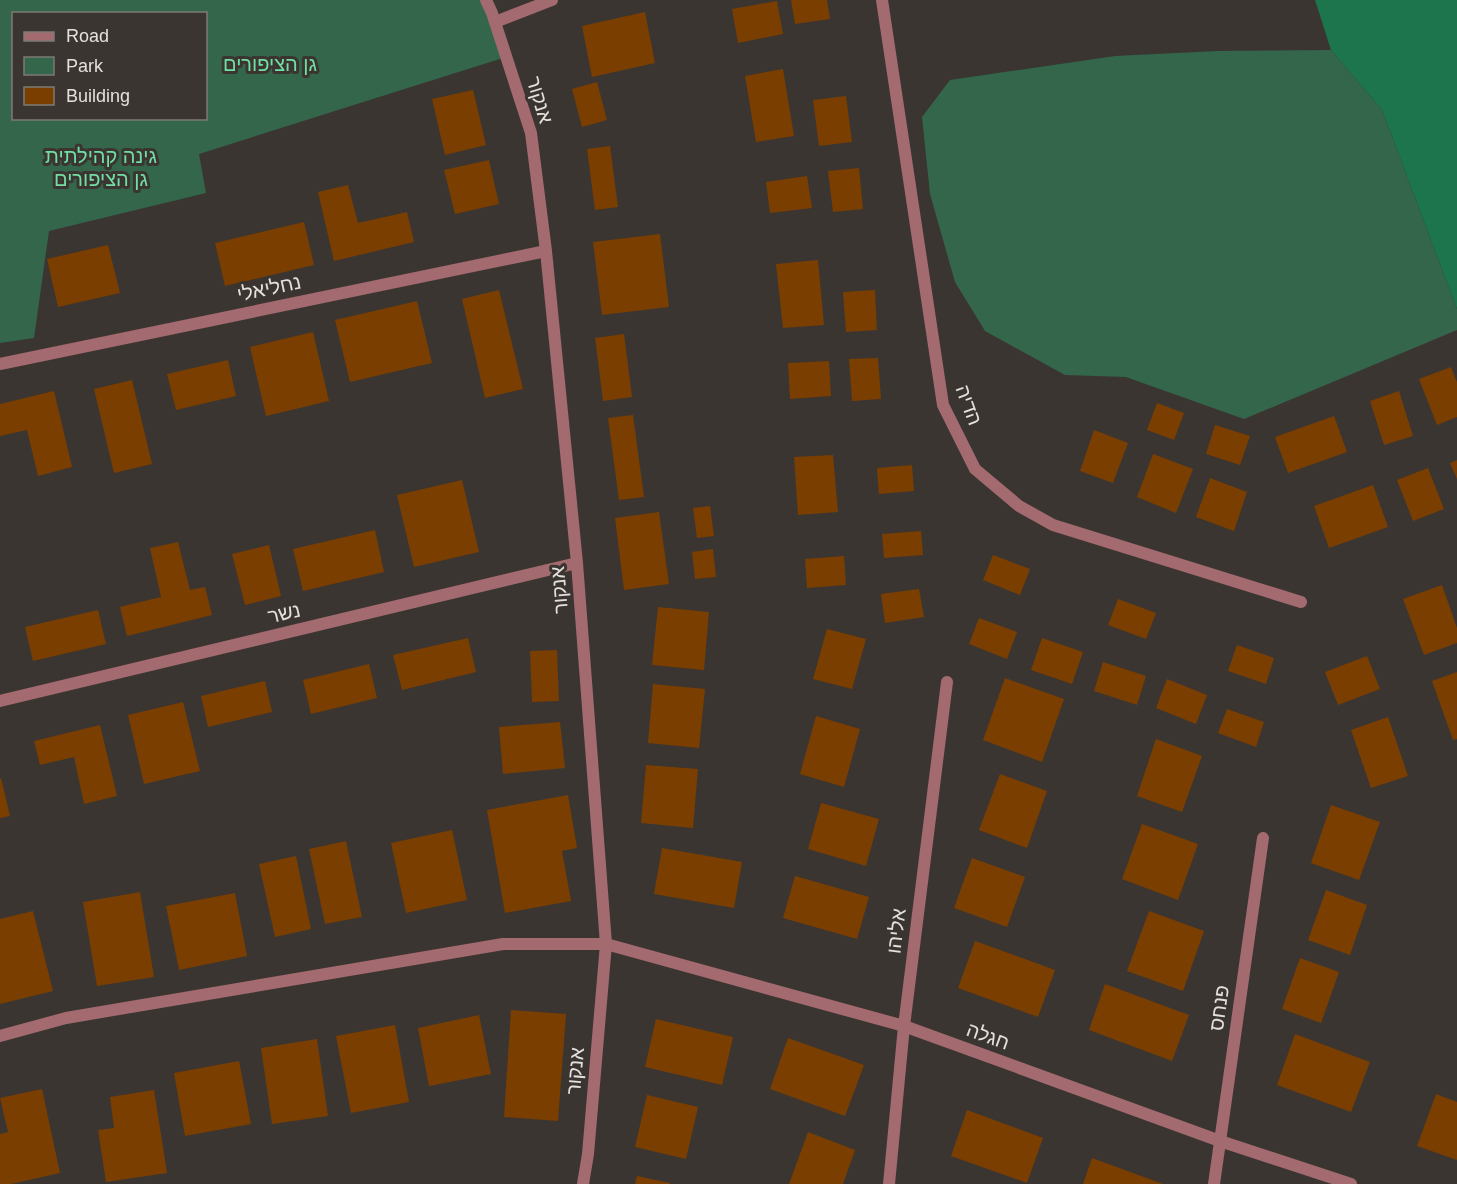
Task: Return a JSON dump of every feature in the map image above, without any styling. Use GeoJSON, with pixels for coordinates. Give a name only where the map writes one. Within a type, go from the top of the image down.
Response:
{"type":"FeatureCollection","features":[{"type":"Feature","properties":{"kind":"street","name":"אנקור"},"geometry":{"type":"LineString","coordinates":[[486,0],[531,133],[546,251],[577,563],[606,944],[588,1154],[583,1184]]}},
{"type":"Feature","properties":{"kind":"street"},"geometry":{"type":"LineString","coordinates":[[495,22],[552,0]]}},
{"type":"Feature","properties":{"kind":"street","name":"הדיה"},"geometry":{"type":"LineString","coordinates":[[882,0],[943,405],[975,469],[1019,506],[1053,525],[1301,602]]}},
{"type":"Feature","properties":{"kind":"street","name":"נחליאלי"},"geometry":{"type":"LineString","coordinates":[[0,364],[546,251]]}},
{"type":"Feature","properties":{"kind":"street","name":"נשר"},"geometry":{"type":"LineString","coordinates":[[1,701],[577,563]]}},
{"type":"Feature","properties":{"kind":"street","name":"אליהו"},"geometry":{"type":"LineString","coordinates":[[889,1184],[904,1026],[947,682]]}},
{"type":"Feature","properties":{"kind":"street"},"geometry":{"type":"LineString","coordinates":[[0,688],[1,701]]}},
{"type":"Feature","properties":{"kind":"street","name":"פנחס"},"geometry":{"type":"LineString","coordinates":[[1214,1184],[1263,838]]}},
{"type":"Feature","properties":{"kind":"street","name":"חגלה"},"geometry":{"type":"LineString","coordinates":[[0,1036],[66,1018],[503,944],[606,944],[904,1026],[1220,1141],[1351,1184]]}},
{"type":"Feature","properties":{"kind":"green space","name":"גן הציפורים"},"geometry":{"type":"Polygon","coordinates":[[[0,0],[483,0],[506,57],[199,154],[206,193],[49,231],[34,338],[0,343],[0,0]]]}},
{"type":"Feature","properties":{"kind":"green space"},"geometry":{"type":"Polygon","coordinates":[[[1315,0],[1457,0],[1457,309],[1382,110],[1331,50],[1315,0]]]}},
{"type":"Feature","properties":{"kind":"green space"},"geometry":{"type":"Polygon","coordinates":[[[1331,50],[1382,110],[1457,309],[1457,330],[1244,419],[1126,377],[1065,375],[985,331],[955,282],[930,194],[922,117],[950,80],[1115,56],[1218,51],[1331,50]]]}},
{"type":"Feature","properties":{"kind":"building"},"geometry":{"type":"Polygon","coordinates":[[[791,0],[827,0],[830,19],[795,24],[791,0]]]}},
{"type":"Feature","properties":{"kind":"building"},"geometry":{"type":"Polygon","coordinates":[[[777,1],[783,34],[738,43],[732,9],[777,1]]]}},
{"type":"Feature","properties":{"kind":"building"},"geometry":{"type":"Polygon","coordinates":[[[645,12],[655,63],[592,77],[582,26],[645,12]]]}},
{"type":"Feature","properties":{"kind":"building"},"geometry":{"type":"Polygon","coordinates":[[[783,69],[794,136],[756,142],[745,76],[783,69]]]}},
{"type":"Feature","properties":{"kind":"building"},"geometry":{"type":"Polygon","coordinates":[[[597,82],[607,120],[582,127],[572,89],[597,82]]]}},
{"type":"Feature","properties":{"kind":"building"},"geometry":{"type":"Polygon","coordinates":[[[473,90],[486,145],[445,155],[432,99],[473,90]]]}},
{"type":"Feature","properties":{"kind":"building"},"geometry":{"type":"Polygon","coordinates":[[[846,96],[852,142],[819,146],[813,100],[846,96]]]}},
{"type":"Feature","properties":{"kind":"building"},"geometry":{"type":"Polygon","coordinates":[[[610,146],[618,207],[595,210],[587,149],[610,146]]]}},
{"type":"Feature","properties":{"kind":"building"},"geometry":{"type":"Polygon","coordinates":[[[489,160],[499,204],[455,214],[444,170],[489,160]]]}},
{"type":"Feature","properties":{"kind":"building"},"geometry":{"type":"Polygon","coordinates":[[[859,168],[863,209],[833,212],[828,171],[859,168]]]}},
{"type":"Feature","properties":{"kind":"building"},"geometry":{"type":"Polygon","coordinates":[[[807,176],[812,208],[770,213],[766,182],[807,176]]]}},
{"type":"Feature","properties":{"kind":"building"},"geometry":{"type":"Polygon","coordinates":[[[348,185],[358,223],[407,212],[414,242],[334,261],[318,192],[348,185]]]}},
{"type":"Feature","properties":{"kind":"building"},"geometry":{"type":"Polygon","coordinates":[[[304,222],[314,265],[225,286],[215,243],[304,222]]]}},
{"type":"Feature","properties":{"kind":"building"},"geometry":{"type":"Polygon","coordinates":[[[660,234],[669,307],[602,315],[593,242],[660,234]]]}},
{"type":"Feature","properties":{"kind":"building"},"geometry":{"type":"Polygon","coordinates":[[[108,245],[120,293],[58,307],[47,259],[108,245]]]}},
{"type":"Feature","properties":{"kind":"building"},"geometry":{"type":"Polygon","coordinates":[[[818,260],[824,325],[783,328],[776,264],[818,260]]]}},
{"type":"Feature","properties":{"kind":"building"},"geometry":{"type":"Polygon","coordinates":[[[499,290],[523,389],[485,398],[462,299],[499,290]]]}},
{"type":"Feature","properties":{"kind":"building"},"geometry":{"type":"Polygon","coordinates":[[[875,290],[877,330],[846,332],[843,292],[875,290]]]}},
{"type":"Feature","properties":{"kind":"building"},"geometry":{"type":"Polygon","coordinates":[[[417,301],[432,363],[350,382],[335,320],[417,301]]]}},
{"type":"Feature","properties":{"kind":"building"},"geometry":{"type":"Polygon","coordinates":[[[313,332],[329,401],[266,416],[250,347],[313,332]]]}},
{"type":"Feature","properties":{"kind":"building"},"geometry":{"type":"Polygon","coordinates":[[[624,334],[632,397],[603,401],[595,338],[624,334]]]}},
{"type":"Feature","properties":{"kind":"building"},"geometry":{"type":"Polygon","coordinates":[[[878,358],[881,399],[852,401],[849,359],[878,358]]]}},
{"type":"Feature","properties":{"kind":"building"},"geometry":{"type":"Polygon","coordinates":[[[228,360],[236,396],[176,410],[167,374],[228,360]]]}},
{"type":"Feature","properties":{"kind":"building"},"geometry":{"type":"Polygon","coordinates":[[[829,361],[831,396],[790,399],[788,363],[829,361]]]}},
{"type":"Feature","properties":{"kind":"building"},"geometry":{"type":"Polygon","coordinates":[[[1451,367],[1457,382],[1457,417],[1437,425],[1419,379],[1451,367]]]}},
{"type":"Feature","properties":{"kind":"building"},"geometry":{"type":"Polygon","coordinates":[[[132,380],[152,464],[114,473],[94,389],[132,380]]]}},
{"type":"Feature","properties":{"kind":"building"},"geometry":{"type":"Polygon","coordinates":[[[54,391],[72,467],[38,476],[27,430],[0,436],[0,404],[54,391]]]}},
{"type":"Feature","properties":{"kind":"building"},"geometry":{"type":"Polygon","coordinates":[[[1399,391],[1413,436],[1384,445],[1370,401],[1399,391]]]}},
{"type":"Feature","properties":{"kind":"building"},"geometry":{"type":"Polygon","coordinates":[[[1157,403],[1184,413],[1174,440],[1147,430],[1157,403]]]}},
{"type":"Feature","properties":{"kind":"building"},"geometry":{"type":"Polygon","coordinates":[[[633,415],[644,497],[619,500],[608,418],[633,415]]]}},
{"type":"Feature","properties":{"kind":"building"},"geometry":{"type":"Polygon","coordinates":[[[1334,416],[1347,452],[1288,473],[1275,437],[1334,416]]]}},
{"type":"Feature","properties":{"kind":"building"},"geometry":{"type":"Polygon","coordinates":[[[1215,425],[1250,436],[1240,465],[1206,454],[1215,425]]]}},
{"type":"Feature","properties":{"kind":"building"},"geometry":{"type":"Polygon","coordinates":[[[1094,430],[1128,443],[1113,483],[1080,471],[1094,430]]]}},
{"type":"Feature","properties":{"kind":"building"},"geometry":{"type":"Polygon","coordinates":[[[1153,454],[1193,469],[1176,513],[1137,497],[1153,454]]]}},
{"type":"Feature","properties":{"kind":"building"},"geometry":{"type":"Polygon","coordinates":[[[833,455],[838,512],[798,515],[794,457],[833,455]]]}},
{"type":"Feature","properties":{"kind":"building"},"geometry":{"type":"Polygon","coordinates":[[[1457,460],[1457,479],[1450,463],[1457,460]]]}},
{"type":"Feature","properties":{"kind":"building"},"geometry":{"type":"Polygon","coordinates":[[[912,465],[914,491],[879,494],[877,468],[912,465]]]}},
{"type":"Feature","properties":{"kind":"building"},"geometry":{"type":"Polygon","coordinates":[[[1428,468],[1444,509],[1413,521],[1397,480],[1428,468]]]}},
{"type":"Feature","properties":{"kind":"building"},"geometry":{"type":"Polygon","coordinates":[[[1210,478],[1247,492],[1234,531],[1196,517],[1210,478]]]}},
{"type":"Feature","properties":{"kind":"building"},"geometry":{"type":"Polygon","coordinates":[[[462,480],[479,552],[414,567],[397,495],[462,480]]]}},
{"type":"Feature","properties":{"kind":"building"},"geometry":{"type":"Polygon","coordinates":[[[1373,485],[1388,527],[1329,548],[1314,506],[1373,485]]]}},
{"type":"Feature","properties":{"kind":"building"},"geometry":{"type":"Polygon","coordinates":[[[710,506],[714,536],[697,538],[693,508],[710,506]]]}},
{"type":"Feature","properties":{"kind":"building"},"geometry":{"type":"Polygon","coordinates":[[[659,512],[669,584],[624,590],[615,518],[659,512]]]}},
{"type":"Feature","properties":{"kind":"building"},"geometry":{"type":"Polygon","coordinates":[[[375,530],[384,572],[303,591],[293,549],[375,530]]]}},
{"type":"Feature","properties":{"kind":"building"},"geometry":{"type":"Polygon","coordinates":[[[921,531],[923,555],[884,558],[882,534],[921,531]]]}},
{"type":"Feature","properties":{"kind":"building"},"geometry":{"type":"Polygon","coordinates":[[[178,542],[190,590],[205,587],[212,615],[127,636],[120,607],[161,597],[150,548],[178,542]]]}},
{"type":"Feature","properties":{"kind":"building"},"geometry":{"type":"Polygon","coordinates":[[[269,545],[281,596],[245,605],[232,554],[269,545]]]}},
{"type":"Feature","properties":{"kind":"building"},"geometry":{"type":"Polygon","coordinates":[[[713,549],[716,577],[695,579],[692,552],[713,549]]]}},
{"type":"Feature","properties":{"kind":"building"},"geometry":{"type":"Polygon","coordinates":[[[993,555],[1030,569],[1020,595],[983,580],[993,555]]]}},
{"type":"Feature","properties":{"kind":"building"},"geometry":{"type":"Polygon","coordinates":[[[844,556],[846,585],[807,588],[805,559],[844,556]]]}},
{"type":"Feature","properties":{"kind":"building"},"geometry":{"type":"Polygon","coordinates":[[[1442,585],[1457,628],[1457,643],[1424,655],[1403,599],[1442,585]]]}},
{"type":"Feature","properties":{"kind":"building"},"geometry":{"type":"Polygon","coordinates":[[[919,589],[924,617],[885,623],[881,594],[919,589]]]}},
{"type":"Feature","properties":{"kind":"building"},"geometry":{"type":"Polygon","coordinates":[[[1118,599],[1156,613],[1146,639],[1108,625],[1118,599]]]}},
{"type":"Feature","properties":{"kind":"building"},"geometry":{"type":"Polygon","coordinates":[[[658,607],[709,612],[704,670],[652,665],[658,607]]]}},
{"type":"Feature","properties":{"kind":"building"},"geometry":{"type":"Polygon","coordinates":[[[98,610],[106,644],[33,661],[25,627],[98,610]]]}},
{"type":"Feature","properties":{"kind":"building"},"geometry":{"type":"Polygon","coordinates":[[[979,618],[1017,632],[1007,659],[969,644],[979,618]]]}},
{"type":"Feature","properties":{"kind":"building"},"geometry":{"type":"Polygon","coordinates":[[[827,629],[866,639],[852,689],[813,679],[827,629]]]}},
{"type":"Feature","properties":{"kind":"building"},"geometry":{"type":"Polygon","coordinates":[[[468,638],[476,672],[402,690],[393,655],[468,638]]]}},
{"type":"Feature","properties":{"kind":"building"},"geometry":{"type":"Polygon","coordinates":[[[1042,638],[1083,652],[1072,684],[1031,670],[1042,638]]]}},
{"type":"Feature","properties":{"kind":"building"},"geometry":{"type":"Polygon","coordinates":[[[1237,645],[1274,658],[1266,684],[1228,671],[1237,645]]]}},
{"type":"Feature","properties":{"kind":"building"},"geometry":{"type":"Polygon","coordinates":[[[557,650],[559,701],[532,702],[530,651],[557,650]]]}},
{"type":"Feature","properties":{"kind":"building"},"geometry":{"type":"Polygon","coordinates":[[[1367,656],[1380,689],[1338,705],[1325,672],[1367,656]]]}},
{"type":"Feature","properties":{"kind":"building"},"geometry":{"type":"Polygon","coordinates":[[[1103,662],[1146,676],[1137,705],[1094,691],[1103,662]]]}},
{"type":"Feature","properties":{"kind":"building"},"geometry":{"type":"Polygon","coordinates":[[[369,664],[377,698],[311,714],[303,680],[369,664]]]}},
{"type":"Feature","properties":{"kind":"building"},"geometry":{"type":"Polygon","coordinates":[[[1457,672],[1457,739],[1453,740],[1432,681],[1457,672]]]}},
{"type":"Feature","properties":{"kind":"building"},"geometry":{"type":"Polygon","coordinates":[[[1005,678],[1064,699],[1042,762],[983,740],[1005,678]]]}},
{"type":"Feature","properties":{"kind":"building"},"geometry":{"type":"Polygon","coordinates":[[[1167,679],[1207,695],[1196,724],[1156,708],[1167,679]]]}},
{"type":"Feature","properties":{"kind":"building"},"geometry":{"type":"Polygon","coordinates":[[[265,681],[272,712],[208,727],[201,696],[265,681]]]}},
{"type":"Feature","properties":{"kind":"building"},"geometry":{"type":"Polygon","coordinates":[[[653,684],[705,689],[699,748],[648,743],[653,684]]]}},
{"type":"Feature","properties":{"kind":"building"},"geometry":{"type":"Polygon","coordinates":[[[183,702],[200,771],[144,784],[128,715],[183,702]]]}},
{"type":"Feature","properties":{"kind":"building"},"geometry":{"type":"Polygon","coordinates":[[[1227,709],[1264,722],[1256,747],[1218,733],[1227,709]]]}},
{"type":"Feature","properties":{"kind":"building"},"geometry":{"type":"Polygon","coordinates":[[[816,716],[860,729],[844,787],[800,774],[816,716]]]}},
{"type":"Feature","properties":{"kind":"building"},"geometry":{"type":"Polygon","coordinates":[[[1388,717],[1408,776],[1371,788],[1351,730],[1388,717]]]}},
{"type":"Feature","properties":{"kind":"building"},"geometry":{"type":"Polygon","coordinates":[[[560,722],[565,768],[503,774],[499,727],[560,722]]]}},
{"type":"Feature","properties":{"kind":"building"},"geometry":{"type":"Polygon","coordinates":[[[100,725],[117,796],[84,804],[74,757],[40,765],[34,741],[100,725]]]}},
{"type":"Feature","properties":{"kind":"building"},"geometry":{"type":"Polygon","coordinates":[[[1156,739],[1202,756],[1182,812],[1137,796],[1156,739]]]}},
{"type":"Feature","properties":{"kind":"building"},"geometry":{"type":"Polygon","coordinates":[[[646,765],[698,769],[693,828],[641,823],[646,765]]]}},
{"type":"Feature","properties":{"kind":"building"},"geometry":{"type":"Polygon","coordinates":[[[1000,774],[1047,791],[1027,848],[979,830],[1000,774]]]}},
{"type":"Feature","properties":{"kind":"building"},"geometry":{"type":"Polygon","coordinates":[[[0,779],[10,816],[0,818],[0,779]]]}},
{"type":"Feature","properties":{"kind":"building"},"geometry":{"type":"Polygon","coordinates":[[[568,795],[577,848],[562,851],[571,901],[505,913],[487,810],[568,795]]]}},
{"type":"Feature","properties":{"kind":"building"},"geometry":{"type":"Polygon","coordinates":[[[821,803],[879,819],[866,866],[808,849],[821,803]]]}},
{"type":"Feature","properties":{"kind":"building"},"geometry":{"type":"Polygon","coordinates":[[[1331,805],[1380,822],[1359,880],[1311,863],[1331,805]]]}},
{"type":"Feature","properties":{"kind":"building"},"geometry":{"type":"Polygon","coordinates":[[[1142,824],[1198,844],[1178,900],[1122,879],[1142,824]]]}},
{"type":"Feature","properties":{"kind":"building"},"geometry":{"type":"Polygon","coordinates":[[[452,830],[467,900],[406,913],[391,843],[452,830]]]}},
{"type":"Feature","properties":{"kind":"building"},"geometry":{"type":"Polygon","coordinates":[[[346,841],[362,917],[325,924],[309,849],[346,841]]]}},
{"type":"Feature","properties":{"kind":"building"},"geometry":{"type":"Polygon","coordinates":[[[662,848],[742,862],[734,908],[654,894],[662,848]]]}},
{"type":"Feature","properties":{"kind":"building"},"geometry":{"type":"Polygon","coordinates":[[[296,856],[311,929],[275,937],[259,864],[296,856]]]}},
{"type":"Feature","properties":{"kind":"building"},"geometry":{"type":"Polygon","coordinates":[[[972,858],[1025,877],[1007,927],[954,908],[972,858]]]}},
{"type":"Feature","properties":{"kind":"building"},"geometry":{"type":"Polygon","coordinates":[[[795,876],[869,897],[857,939],[783,918],[795,876]]]}},
{"type":"Feature","properties":{"kind":"building"},"geometry":{"type":"Polygon","coordinates":[[[1326,890],[1367,905],[1350,955],[1308,940],[1326,890]]]}},
{"type":"Feature","properties":{"kind":"building"},"geometry":{"type":"Polygon","coordinates":[[[140,892],[154,977],[97,986],[83,902],[140,892]]]}},
{"type":"Feature","properties":{"kind":"building"},"geometry":{"type":"Polygon","coordinates":[[[235,893],[247,956],[179,970],[166,906],[235,893]]]}},
{"type":"Feature","properties":{"kind":"building"},"geometry":{"type":"Polygon","coordinates":[[[33,911],[53,991],[0,1004],[0,919],[33,911]]]}},
{"type":"Feature","properties":{"kind":"building"},"geometry":{"type":"Polygon","coordinates":[[[1149,911],[1204,931],[1183,991],[1127,971],[1149,911]]]}},
{"type":"Feature","properties":{"kind":"building"},"geometry":{"type":"Polygon","coordinates":[[[975,941],[1055,970],[1038,1017],[958,988],[975,941]]]}},
{"type":"Feature","properties":{"kind":"building"},"geometry":{"type":"Polygon","coordinates":[[[1300,958],[1339,972],[1321,1023],[1282,1009],[1300,958]]]}},
{"type":"Feature","properties":{"kind":"building"},"geometry":{"type":"Polygon","coordinates":[[[1105,984],[1189,1015],[1172,1061],[1089,1030],[1105,984]]]}},
{"type":"Feature","properties":{"kind":"building"},"geometry":{"type":"Polygon","coordinates":[[[511,1010],[566,1014],[558,1121],[504,1117],[511,1010]]]}},
{"type":"Feature","properties":{"kind":"building"},"geometry":{"type":"Polygon","coordinates":[[[479,1015],[491,1074],[429,1086],[418,1028],[479,1015]]]}},
{"type":"Feature","properties":{"kind":"building"},"geometry":{"type":"Polygon","coordinates":[[[656,1019],[733,1037],[722,1085],[645,1067],[656,1019]]]}},
{"type":"Feature","properties":{"kind":"building"},"geometry":{"type":"Polygon","coordinates":[[[395,1025],[409,1102],[351,1113],[336,1036],[395,1025]]]}},
{"type":"Feature","properties":{"kind":"building"},"geometry":{"type":"Polygon","coordinates":[[[1295,1034],[1370,1062],[1351,1112],[1277,1085],[1295,1034]]]}},
{"type":"Feature","properties":{"kind":"building"},"geometry":{"type":"Polygon","coordinates":[[[788,1038],[864,1065],[845,1116],[770,1089],[788,1038]]]}},
{"type":"Feature","properties":{"kind":"building"},"geometry":{"type":"Polygon","coordinates":[[[317,1039],[328,1116],[272,1124],[261,1048],[317,1039]]]}},
{"type":"Feature","properties":{"kind":"building"},"geometry":{"type":"Polygon","coordinates":[[[239,1061],[251,1124],[185,1136],[174,1073],[239,1061]]]}},
{"type":"Feature","properties":{"kind":"building"},"geometry":{"type":"Polygon","coordinates":[[[42,1089],[60,1173],[11,1184],[0,1184],[0,1134],[8,1132],[0,1098],[42,1089]]]}},
{"type":"Feature","properties":{"kind":"building"},"geometry":{"type":"Polygon","coordinates":[[[154,1090],[167,1173],[106,1182],[98,1130],[114,1128],[110,1097],[154,1090]]]}},
{"type":"Feature","properties":{"kind":"building"},"geometry":{"type":"Polygon","coordinates":[[[1436,1094],[1457,1102],[1457,1160],[1417,1146],[1436,1094]]]}},
{"type":"Feature","properties":{"kind":"building"},"geometry":{"type":"Polygon","coordinates":[[[647,1095],[698,1107],[686,1159],[635,1147],[647,1095]]]}},
{"type":"Feature","properties":{"kind":"building"},"geometry":{"type":"Polygon","coordinates":[[[967,1110],[1043,1138],[1027,1183],[951,1156],[967,1110]]]}},
{"type":"Feature","properties":{"kind":"building"},"geometry":{"type":"Polygon","coordinates":[[[808,1132],[855,1150],[843,1184],[789,1184],[808,1132]]]}},
{"type":"Feature","properties":{"kind":"building"},"geometry":{"type":"Polygon","coordinates":[[[1092,1158],[1163,1184],[1083,1184],[1092,1158]]]}},
{"type":"Feature","properties":{"kind":"building"},"geometry":{"type":"Polygon","coordinates":[[[637,1176],[670,1183],[670,1184],[635,1184],[637,1176]]]}},
{"type":"Feature","properties":{"kind":"park label","name":"גינה קהילתית גן הציפורים"},"geometry":{"type":"Point","coordinates":[101,168]}}]}
